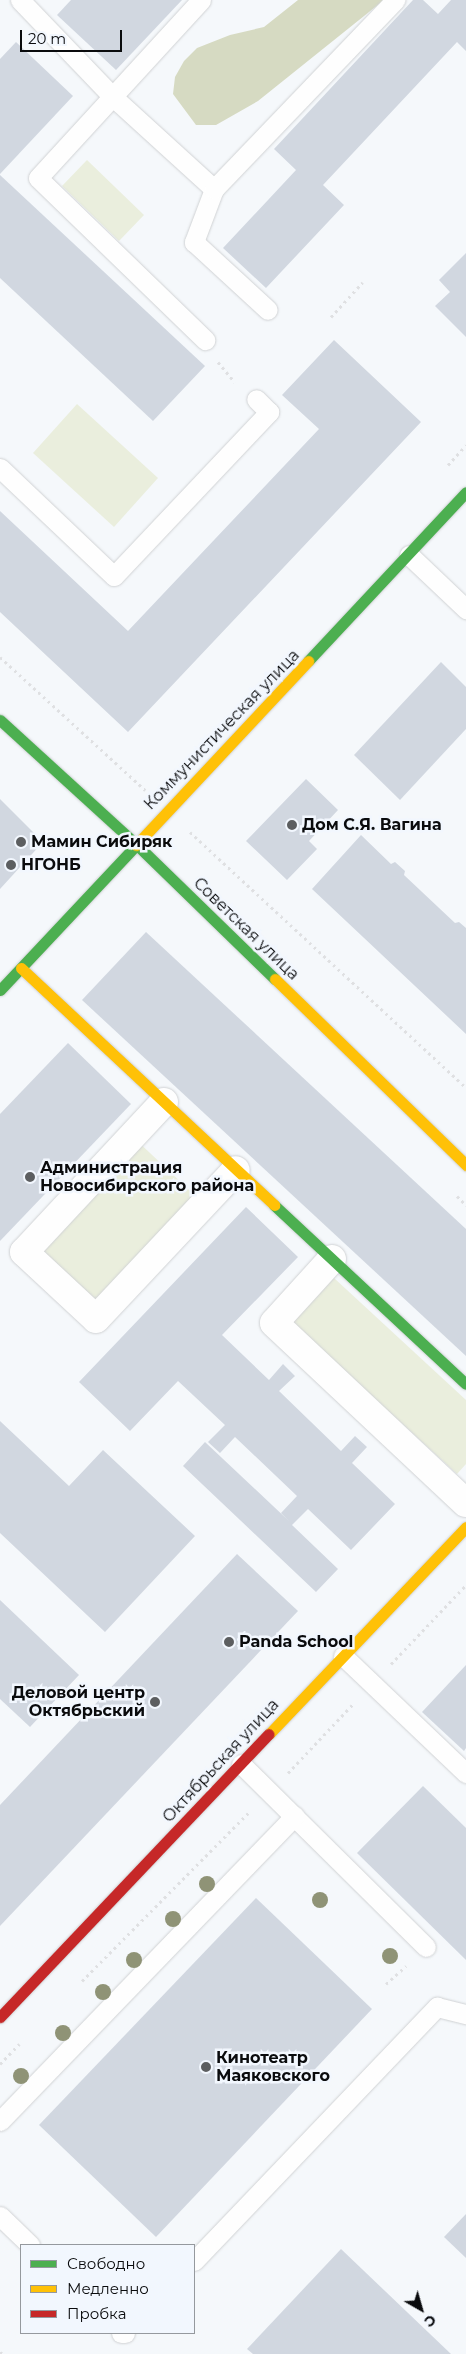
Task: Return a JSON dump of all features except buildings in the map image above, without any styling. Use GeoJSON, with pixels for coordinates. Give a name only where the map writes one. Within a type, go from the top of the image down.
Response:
{"type":"FeatureCollection","features":[{"type":"Feature","properties":{"kind":"street","name":"Коммунистическая улица"},"geometry":{"type":"LineString","coordinates":[[0,990],[466,492]]}},
{"type":"Feature","properties":{"kind":"street","name":"Советская улица"},"geometry":{"type":"LineString","coordinates":[[0,720],[136,844],[466,1165]]}},
{"type":"Feature","properties":{"kind":"street"},"geometry":{"type":"LineString","coordinates":[[21,968],[466,1384]]}},
{"type":"Feature","properties":{"kind":"street"},"geometry":{"type":"LineString","coordinates":[[164,1102],[24,1252],[96,1319],[236,1170]]}},
{"type":"Feature","properties":{"kind":"street"},"geometry":{"type":"LineString","coordinates":[[332,1259],[274,1323],[466,1503]]}},
{"type":"Feature","properties":{"kind":"street","name":"Октябрьская улица"},"geometry":{"type":"LineString","coordinates":[[0,2018],[466,1527]]}},
{"type":"Feature","properties":{"kind":"lane"},"geometry":{"type":"LineString","coordinates":[[20,0],[113,97],[214,189]]}},
{"type":"Feature","properties":{"kind":"lane"},"geometry":{"type":"LineString","coordinates":[[202,0],[38,178],[205,340]]}},
{"type":"Feature","properties":{"kind":"lane"},"geometry":{"type":"LineString","coordinates":[[268,310],[194,242],[214,189],[395,0]]}},
{"type":"Feature","properties":{"kind":"lane"},"geometry":{"type":"LineString","coordinates":[[0,468],[114,576],[270,412],[256,399]]}},
{"type":"Feature","properties":{"kind":"lane"},"geometry":{"type":"LineString","coordinates":[[409,555],[466,609]]}},
{"type":"Feature","properties":{"kind":"lane"},"geometry":{"type":"LineString","coordinates":[[343,1656],[466,1774]]}},
{"type":"Feature","properties":{"kind":"lane"},"geometry":{"type":"LineString","coordinates":[[240,1764],[295,1816],[426,1947]]}},
{"type":"Feature","properties":{"kind":"lane"},"geometry":{"type":"LineString","coordinates":[[0,2121],[295,1816]]}},
{"type":"Feature","properties":{"kind":"lane"},"geometry":{"type":"LineString","coordinates":[[195,2260],[437,2007],[466,2014]]}},
{"type":"Feature","properties":{"kind":"lane"},"geometry":{"type":"LineString","coordinates":[[0,2216],[29,2244]]}},
{"type":"Feature","properties":{"kind":"path"},"geometry":{"type":"LineString","coordinates":[[331,316],[363,282]]}},
{"type":"Feature","properties":{"kind":"path"},"geometry":{"type":"LineString","coordinates":[[205,340],[225,374],[256,399]]}},
{"type":"Feature","properties":{"kind":"path"},"geometry":{"type":"LineString","coordinates":[[0,657],[466,1088]]}},
{"type":"Feature","properties":{"kind":"path"},"geometry":{"type":"LineString","coordinates":[[76,1986],[245,1816]]}},
{"type":"Feature","properties":{"kind":"path"},"geometry":{"type":"LineString","coordinates":[[0,2064],[20,2042]]}},
{"type":"Feature","properties":{"kind":"green space"},"geometry":{"type":"Polygon","coordinates":[[[298,0],[384,0],[258,101],[216,125],[196,125],[173,94],[175,77],[184,61],[197,48],[230,35],[264,27],[298,0]]]}},
{"type":"Feature","properties":{"kind":"green space"},"geometry":{"type":"Polygon","coordinates":[[[87,160],[144,215],[119,241],[62,186],[87,160]]]}},
{"type":"Feature","properties":{"kind":"green space"},"geometry":{"type":"Polygon","coordinates":[[[77,404],[158,478],[114,527],[33,453],[77,404]]]}},
{"type":"Feature","properties":{"kind":"green space"},"geometry":{"type":"Polygon","coordinates":[[[132,1136],[204,1204],[96,1319],[24,1252],[132,1136]]]}},
{"type":"Feature","properties":{"kind":"green space"},"geometry":{"type":"Polygon","coordinates":[[[334,1278],[466,1400],[466,1464],[457,1474],[292,1323],[334,1278]]]}},
{"type":"Feature","properties":{"kind":"traffic: fast"},"geometry":{"type":"LineString","coordinates":[[308,661],[466,492]]}},
{"type":"Feature","properties":{"kind":"traffic: fast"},"geometry":{"type":"LineString","coordinates":[[0,720],[136,844],[275,979]]}},
{"type":"Feature","properties":{"kind":"traffic: fast"},"geometry":{"type":"LineString","coordinates":[[0,990],[136,845]]}},
{"type":"Feature","properties":{"kind":"traffic: fast"},"geometry":{"type":"LineString","coordinates":[[274,1205],[466,1384]]}},
{"type":"Feature","properties":{"kind":"traffic: slow"},"geometry":{"type":"LineString","coordinates":[[136,845],[308,661]]}},
{"type":"Feature","properties":{"kind":"traffic: slow"},"geometry":{"type":"LineString","coordinates":[[21,968],[274,1205]]}},
{"type":"Feature","properties":{"kind":"traffic: slow"},"geometry":{"type":"LineString","coordinates":[[275,979],[466,1165]]}},
{"type":"Feature","properties":{"kind":"traffic: slow"},"geometry":{"type":"LineString","coordinates":[[269,1734],[466,1527]]}},
{"type":"Feature","properties":{"kind":"traffic: jam"},"geometry":{"type":"LineString","coordinates":[[0,2017],[269,1734]]}},
{"type":"Feature","properties":{"kind":"place","name":"Дом С.Я. Вагина"},"geometry":{"type":"Point","coordinates":[292,825]}},
{"type":"Feature","properties":{"kind":"place","name":"Мамин Сибиряк"},"geometry":{"type":"Point","coordinates":[21,842]}},
{"type":"Feature","properties":{"kind":"place","name":"НГОНБ"},"geometry":{"type":"Point","coordinates":[11,865]}},
{"type":"Feature","properties":{"kind":"place","name":"Администрация Новосибирского района"},"geometry":{"type":"Point","coordinates":[30,1177]}},
{"type":"Feature","properties":{"kind":"place","name":"Panda School"},"geometry":{"type":"Point","coordinates":[229,1642]}},
{"type":"Feature","properties":{"kind":"place","name":"Деловой центр Октябрьский"},"geometry":{"type":"Point","coordinates":[155,1702]}},
{"type":"Feature","properties":{"kind":"place","name":"Кинотеатр Маяковского"},"geometry":{"type":"Point","coordinates":[206,2067]}}]}
